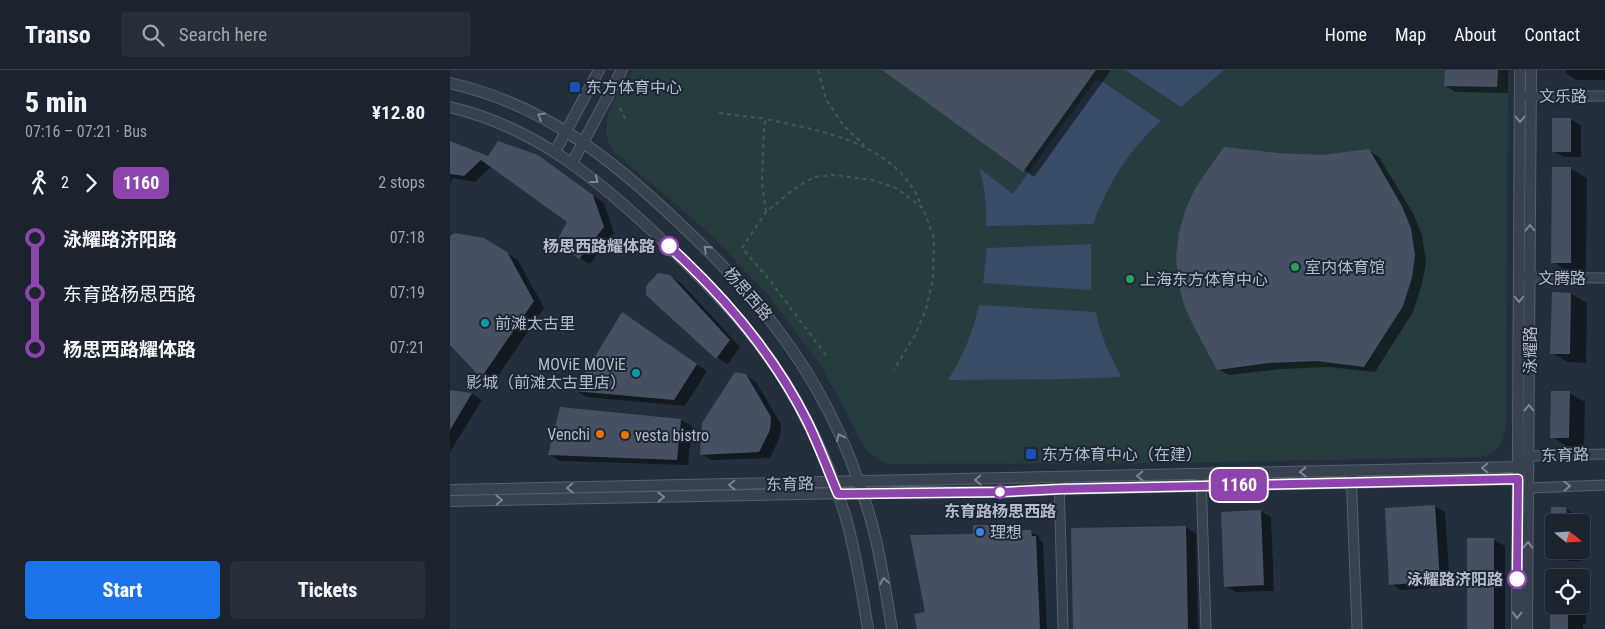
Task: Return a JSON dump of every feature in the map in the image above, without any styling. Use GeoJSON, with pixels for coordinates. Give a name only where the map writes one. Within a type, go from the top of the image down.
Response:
{"type":"FeatureCollection","features":[{"type":"Feature","properties":{"kind":"street"},"geometry":{"type":"LineString","coordinates":[[555,152],[599,70]]}},
{"type":"Feature","properties":{"kind":"street"},"geometry":{"type":"LineString","coordinates":[[572,163],[622,70]]}},
{"type":"Feature","properties":{"kind":"street","name":"泳耀路"},"geometry":{"type":"LineString","coordinates":[[1516,629],[1520,70]]}},
{"type":"Feature","properties":{"kind":"street","name":"泳耀路"},"geometry":{"type":"LineString","coordinates":[[1528,629],[1531,70]]}},
{"type":"Feature","properties":{"kind":"street","name":"杨思西路"},"geometry":{"type":"LineString","coordinates":[[450,83],[496,96],[534,112],[583,142],[644,189],[709,251],[755,300],[797,356],[815,386],[842,439],[859,482],[880,560],[892,629]]}},
{"type":"Feature","properties":{"kind":"street","name":"文乐路"},"geometry":{"type":"LineString","coordinates":[[1520,96],[1605,96]]}},
{"type":"Feature","properties":{"kind":"street","name":"杨思西路"},"geometry":{"type":"LineString","coordinates":[[450,107],[488,119],[514,130],[572,163],[628,207],[692,268],[737,315],[777,369],[820,448],[838,494],[853,548],[868,629]]}},
{"type":"Feature","properties":{"kind":"street","name":"文腾路"},"geometry":{"type":"LineString","coordinates":[[1519,277],[1605,278]]}},
{"type":"Feature","properties":{"kind":"street","name":"东育路"},"geometry":{"type":"LineString","coordinates":[[1201,480],[1351,471],[1518,468],[1529,456],[1605,454]]}},
{"type":"Feature","properties":{"kind":"street"},"geometry":{"type":"LineString","coordinates":[[1351,471],[1357,629]]}},
{"type":"Feature","properties":{"kind":"street"},"geometry":{"type":"LineString","coordinates":[[1518,479],[1529,488]]}},
{"type":"Feature","properties":{"kind":"street","name":"东育路"},"geometry":{"type":"LineString","coordinates":[[450,490],[859,482],[1060,483],[1201,480],[1352,482],[1518,479]]}},
{"type":"Feature","properties":{"kind":"street"},"geometry":{"type":"LineString","coordinates":[[1201,480],[1206,629]]}},
{"type":"Feature","properties":{"kind":"street"},"geometry":{"type":"LineString","coordinates":[[1060,483],[1063,629]]}},
{"type":"Feature","properties":{"kind":"street","name":"东育路"},"geometry":{"type":"LineString","coordinates":[[450,501],[1002,492],[1060,483]]}},
{"type":"Feature","properties":{"kind":"street","name":"东育路"},"geometry":{"type":"LineString","coordinates":[[1529,488],[1605,485]]}},
{"type":"Feature","properties":{"kind":"path"},"geometry":{"type":"LineString","coordinates":[[818,70],[826,99],[843,125],[866,146],[889,162],[912,187],[923,208],[934,238],[933,278],[926,309],[915,335],[894,370]]}},
{"type":"Feature","properties":{"kind":"path"},"geometry":{"type":"LineString","coordinates":[[620,108],[627,123]]}},
{"type":"Feature","properties":{"kind":"path"},"geometry":{"type":"LineString","coordinates":[[719,113],[766,119],[832,134],[866,146]]}},
{"type":"Feature","properties":{"kind":"path"},"geometry":{"type":"LineString","coordinates":[[766,119],[764,126],[762,183],[766,212]]}},
{"type":"Feature","properties":{"kind":"path"},"geometry":{"type":"LineString","coordinates":[[826,354],[768,278],[742,248],[766,212],[794,189],[814,177],[833,176],[872,180],[896,188],[923,208]]}},
{"type":"Feature","properties":{"kind":"green space","name":"上海东方体育中心"},"geometry":{"type":"Polygon","coordinates":[[[633,70],[1508,70],[1506,426],[1503,438],[1496,449],[1481,457],[1171,463],[888,464],[868,452],[821,366],[768,295],[713,237],[615,153],[606,132],[607,121],[614,100],[633,70]]]}},
{"type":"Feature","properties":{"kind":"water"},"geometry":{"type":"Polygon","coordinates":[[[1125,70],[1224,70],[1181,107],[1125,70]]]}},
{"type":"Feature","properties":{"kind":"water"},"geometry":{"type":"Polygon","coordinates":[[[1097,78],[1161,121],[1139,144],[1121,168],[1105,195],[1093,224],[986,226],[985,197],[979,168],[1013,194],[1097,78]]]}},
{"type":"Feature","properties":{"kind":"water"},"geometry":{"type":"Polygon","coordinates":[[[1091,244],[1091,290],[983,283],[987,248],[1091,244]]]}},
{"type":"Feature","properties":{"kind":"water"},"geometry":{"type":"Polygon","coordinates":[[[979,305],[1096,312],[1106,346],[1122,377],[948,380],[967,344],[979,305]]]}},
{"type":"Feature","properties":{"kind":"building"},"geometry":{"type":"Polygon","coordinates":[[[882,70],[1096,70],[1023,172],[882,70]]]}},
{"type":"Feature","properties":{"kind":"building"},"geometry":{"type":"Polygon","coordinates":[[[1445,70],[1498,70],[1497,87],[1444,86],[1445,70]]]}},
{"type":"Feature","properties":{"kind":"building"},"geometry":{"type":"Polygon","coordinates":[[[1552,118],[1571,118],[1571,152],[1552,152],[1552,118]]]}},
{"type":"Feature","properties":{"kind":"building"},"geometry":{"type":"Polygon","coordinates":[[[450,141],[488,156],[498,141],[538,155],[593,195],[604,227],[579,259],[557,240],[567,222],[481,160],[464,176],[450,174],[450,141]]]}},
{"type":"Feature","properties":{"kind":"building","name":"室内体育馆"},"geometry":{"type":"Polygon","coordinates":[[[1224,147],[1278,153],[1322,155],[1369,149],[1402,206],[1411,228],[1415,255],[1412,278],[1403,306],[1364,367],[1317,361],[1269,363],[1217,370],[1184,305],[1178,281],[1176,256],[1179,232],[1186,208],[1196,187],[1224,147]]]}},
{"type":"Feature","properties":{"kind":"building"},"geometry":{"type":"Polygon","coordinates":[[[1552,167],[1571,167],[1571,263],[1551,263],[1552,167]]]}},
{"type":"Feature","properties":{"kind":"building","name":"前滩太古里"},"geometry":{"type":"Polygon","coordinates":[[[455,233],[484,238],[507,252],[534,301],[481,378],[450,345],[450,236],[455,233]]]}},
{"type":"Feature","properties":{"kind":"building"},"geometry":{"type":"Polygon","coordinates":[[[658,273],[670,275],[730,340],[716,359],[646,295],[646,286],[658,273]]]}},
{"type":"Feature","properties":{"kind":"building"},"geometry":{"type":"Polygon","coordinates":[[[1552,292],[1571,293],[1570,354],[1550,354],[1552,292]]]}},
{"type":"Feature","properties":{"kind":"building","name":"前滩太古里"},"geometry":{"type":"Polygon","coordinates":[[[622,312],[697,364],[674,400],[574,391],[622,312]]]}},
{"type":"Feature","properties":{"kind":"building"},"geometry":{"type":"Polygon","coordinates":[[[735,372],[746,374],[771,417],[770,430],[759,452],[700,455],[702,423],[735,372]]]}},
{"type":"Feature","properties":{"kind":"building"},"geometry":{"type":"Polygon","coordinates":[[[450,390],[472,393],[450,430],[450,390]]]}},
{"type":"Feature","properties":{"kind":"building"},"geometry":{"type":"Polygon","coordinates":[[[1551,391],[1570,391],[1569,438],[1550,438],[1551,391]]]}},
{"type":"Feature","properties":{"kind":"building"},"geometry":{"type":"Polygon","coordinates":[[[560,407],[681,419],[677,460],[548,455],[560,407]]]}},
{"type":"Feature","properties":{"kind":"building"},"geometry":{"type":"Polygon","coordinates":[[[1435,505],[1440,581],[1389,585],[1385,508],[1435,505]]]}},
{"type":"Feature","properties":{"kind":"building"},"geometry":{"type":"Polygon","coordinates":[[[1551,507],[1566,507],[1567,514],[1551,514],[1551,507]]]}},
{"type":"Feature","properties":{"kind":"building"},"geometry":{"type":"Polygon","coordinates":[[[1261,510],[1264,585],[1224,587],[1221,512],[1261,510]]]}},
{"type":"Feature","properties":{"kind":"building"},"geometry":{"type":"Polygon","coordinates":[[[973,525],[1017,525],[1018,530],[1031,530],[1032,536],[1036,536],[1040,629],[917,629],[914,614],[925,612],[910,535],[973,534],[973,525]]]}},
{"type":"Feature","properties":{"kind":"building"},"geometry":{"type":"Polygon","coordinates":[[[1186,526],[1188,629],[1073,629],[1071,528],[1186,526]]]}},
{"type":"Feature","properties":{"kind":"building"},"geometry":{"type":"Polygon","coordinates":[[[1467,538],[1494,538],[1494,629],[1467,629],[1467,538]]]}},
{"type":"Feature","properties":{"kind":"building"},"geometry":{"type":"Polygon","coordinates":[[[1550,614],[1571,614],[1568,615],[1568,629],[1550,629],[1550,614]]]}},
{"type":"Feature","properties":{"kind":"bus line","name":"1160"},"geometry":{"type":"LineString","coordinates":[[669,246],[737,315],[777,369],[808,422],[838,494],[1002,492],[1061,489],[1518,479],[1517,579]]}},
{"type":"Feature","properties":{"kind":"place","name":"东方体育中心"},"geometry":{"type":"Point","coordinates":[575,87]}},
{"type":"Feature","properties":{"kind":"place","name":"杨思西路耀体路"},"geometry":{"type":"Point","coordinates":[669,246]}},
{"type":"Feature","properties":{"kind":"place","name":"室内体育馆"},"geometry":{"type":"Point","coordinates":[1295,267]}},
{"type":"Feature","properties":{"kind":"place","name":"上海东方体育中心"},"geometry":{"type":"Point","coordinates":[1130,279]}},
{"type":"Feature","properties":{"kind":"place","name":"前滩太古里"},"geometry":{"type":"Point","coordinates":[485,323]}},
{"type":"Feature","properties":{"kind":"place","name":"MOViE MOViE 影城（前滩太古里店）"},"geometry":{"type":"Point","coordinates":[636,373]}},
{"type":"Feature","properties":{"kind":"place","name":"Venchi"},"geometry":{"type":"Point","coordinates":[600,434]}},
{"type":"Feature","properties":{"kind":"place","name":"vesta bistro"},"geometry":{"type":"Point","coordinates":[625,435]}},
{"type":"Feature","properties":{"kind":"place","name":"东方体育中心（在建）"},"geometry":{"type":"Point","coordinates":[1031,454]}},
{"type":"Feature","properties":{"kind":"place","name":"东育路杨思西路"},"geometry":{"type":"Point","coordinates":[1000,492]}},
{"type":"Feature","properties":{"kind":"place","name":"理想"},"geometry":{"type":"Point","coordinates":[980,532]}},
{"type":"Feature","properties":{"kind":"place","name":"泳耀路济阳路"},"geometry":{"type":"Point","coordinates":[1517,579]}}]}
